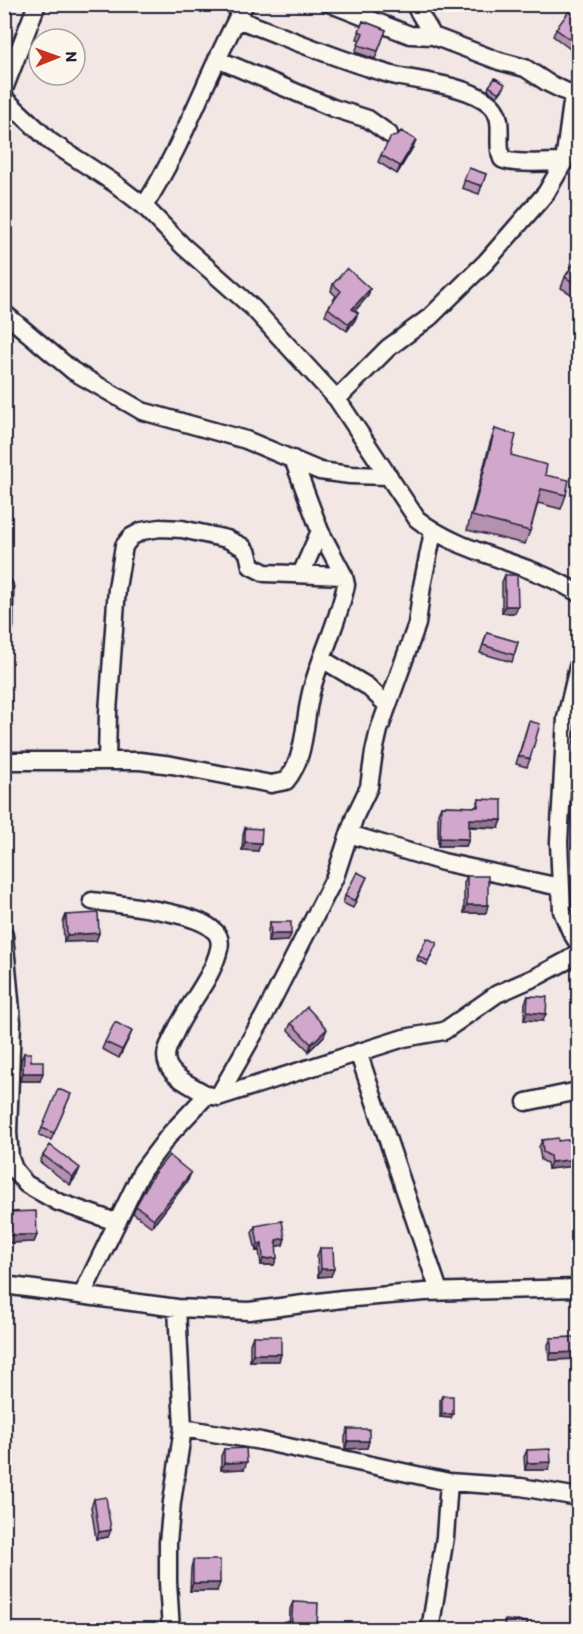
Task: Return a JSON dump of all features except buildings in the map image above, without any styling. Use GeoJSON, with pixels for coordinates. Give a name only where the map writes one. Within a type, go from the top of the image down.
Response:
{"type":"FeatureCollection","features":[{"type":"Feature","properties":{"kind":"street"},"geometry":{"type":"LineString","coordinates":[[4,89],[37,4]]}},
{"type":"Feature","properties":{"kind":"street"},"geometry":{"type":"LineString","coordinates":[[144,206],[162,180],[217,59],[245,4]]}},
{"type":"Feature","properties":{"kind":"street"},"geometry":{"type":"LineString","coordinates":[[331,4],[410,35],[433,36],[525,68],[548,83],[576,92],[564,162],[546,193],[486,262],[430,317],[388,348],[337,399]]}},
{"type":"Feature","properties":{"kind":"street"},"geometry":{"type":"LineString","coordinates":[[414,4],[433,36]]}},
{"type":"Feature","properties":{"kind":"street"},"geometry":{"type":"LineString","coordinates":[[237,20],[358,64],[399,77],[443,84],[484,100],[493,107],[497,114],[501,128],[499,152],[502,159],[515,163],[564,162]]}},
{"type":"Feature","properties":{"kind":"street"},"geometry":{"type":"LineString","coordinates":[[217,59],[333,108],[368,119],[389,134]]}},
{"type":"Feature","properties":{"kind":"street"},"geometry":{"type":"LineString","coordinates":[[4,98],[51,142],[114,183],[144,206],[183,246],[253,308],[337,399],[417,519],[448,540],[535,571],[579,593]]}},
{"type":"Feature","properties":{"kind":"street"},"geometry":{"type":"LineString","coordinates":[[4,313],[74,371],[142,411],[246,440],[321,471],[335,474],[389,476]]}},
{"type":"Feature","properties":{"kind":"street"},"geometry":{"type":"LineString","coordinates":[[4,761],[107,761],[171,765],[271,784],[286,781],[298,763],[312,686],[344,594],[345,585],[344,576],[320,531],[293,459]]}},
{"type":"Feature","properties":{"kind":"street"},"geometry":{"type":"LineString","coordinates":[[107,761],[108,712],[117,588],[124,546],[131,537],[142,531],[160,528],[182,529],[227,539],[243,546],[248,553],[251,566],[265,573],[344,576]]}},
{"type":"Feature","properties":{"kind":"street"},"geometry":{"type":"LineString","coordinates":[[301,574],[320,531]]}},
{"type":"Feature","properties":{"kind":"street"},"geometry":{"type":"LineString","coordinates":[[82,1295],[142,1171],[157,1150],[213,1096],[264,1016],[335,878],[355,816],[369,787],[374,752],[387,705],[417,624],[433,532]]}},
{"type":"Feature","properties":{"kind":"street"},"geometry":{"type":"LineString","coordinates":[[4,587],[4,626]]}},
{"type":"Feature","properties":{"kind":"street"},"geometry":{"type":"LineString","coordinates":[[322,659],[367,686],[387,705]]}},
{"type":"Feature","properties":{"kind":"street"},"geometry":{"type":"LineString","coordinates":[[579,667],[566,718],[559,842],[562,911],[571,932],[579,943]]}},
{"type":"Feature","properties":{"kind":"street"},"geometry":{"type":"LineString","coordinates":[[349,834],[443,862],[560,887]]}},
{"type":"Feature","properties":{"kind":"street"},"geometry":{"type":"LineString","coordinates":[[92,901],[133,906],[193,919],[211,927],[218,934],[219,950],[209,974],[176,1030],[165,1055],[174,1074],[213,1096],[296,1073],[404,1038],[444,1031],[497,994],[538,976],[579,952]]}},
{"type":"Feature","properties":{"kind":"street"},"geometry":{"type":"LineString","coordinates":[[4,935],[8,1023],[8,1132],[10,1158],[14,1169],[26,1184],[58,1202],[116,1222]]}},
{"type":"Feature","properties":{"kind":"street"},"geometry":{"type":"LineString","coordinates":[[358,1052],[439,1292]]}},
{"type":"Feature","properties":{"kind":"street"},"geometry":{"type":"LineString","coordinates":[[526,1102],[579,1091]]}},
{"type":"Feature","properties":{"kind":"street"},"geometry":{"type":"LineString","coordinates":[[4,1285],[177,1308],[249,1311],[370,1296],[579,1288]]}},
{"type":"Feature","properties":{"kind":"street"},"geometry":{"type":"LineString","coordinates":[[171,1629],[168,1542],[183,1428],[177,1308]]}},
{"type":"Feature","properties":{"kind":"street"},"geometry":{"type":"LineString","coordinates":[[183,1428],[261,1441],[450,1482],[521,1487],[579,1497]]}},
{"type":"Feature","properties":{"kind":"street"},"geometry":{"type":"LineString","coordinates":[[430,1629],[445,1537],[450,1482]]}}]}
